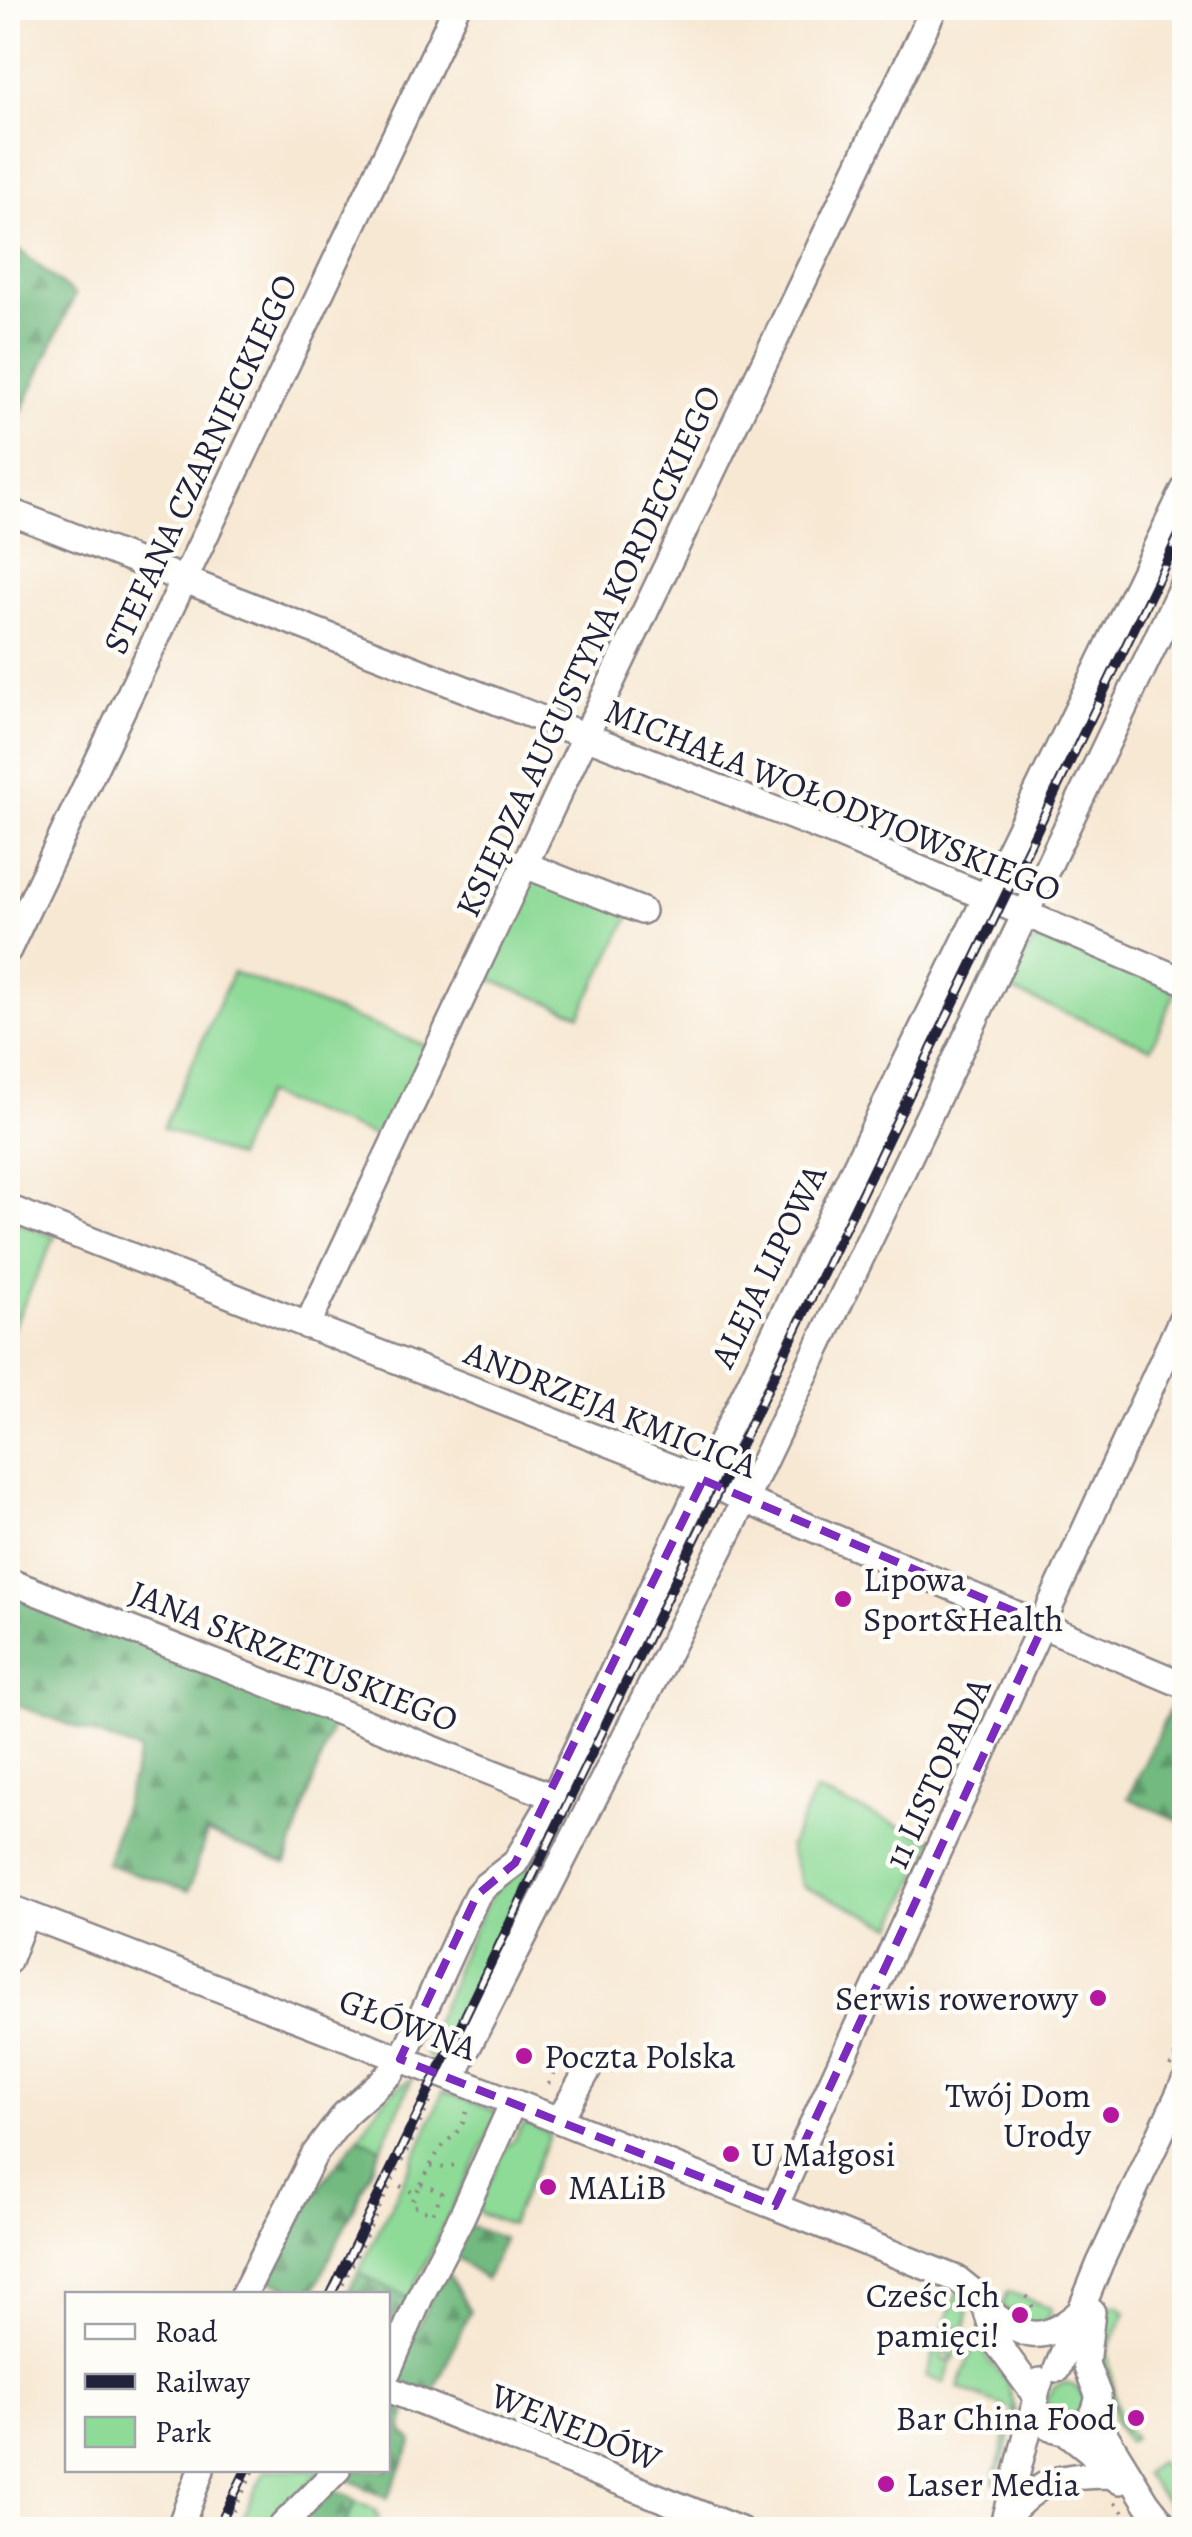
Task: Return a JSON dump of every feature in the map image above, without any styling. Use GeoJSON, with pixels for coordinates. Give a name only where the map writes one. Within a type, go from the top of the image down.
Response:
{"type":"FeatureCollection","features":[{"type":"Feature","properties":{"kind":"street","name":"STEFANA CZARNIECKIEGO"},"geometry":{"type":"LineString","coordinates":[[8,950],[456,8]]}},
{"type":"Feature","properties":{"kind":"street","name":"KSIĘDZA AUGUSTYNA KORDECKIEGO"},"geometry":{"type":"LineString","coordinates":[[307,1326],[934,8]]}},
{"type":"Feature","properties":{"kind":"street","name":"ALEJA LIPOWA"},"geometry":{"type":"LineString","coordinates":[[245,2292],[314,2155],[338,2121],[382,2083],[400,2059],[477,1896],[515,1863],[554,1796],[1184,490]]}},
{"type":"Feature","properties":{"kind":"street","name":"MICHAŁA WOŁODYJOWSKIEGO"},"geometry":{"type":"LineString","coordinates":[[8,511],[837,834],[1184,981]]}},
{"type":"Feature","properties":{"kind":"street"},"geometry":{"type":"LineString","coordinates":[[454,2083],[744,1500],[1184,582]]}},
{"type":"Feature","properties":{"kind":"street"},"geometry":{"type":"LineString","coordinates":[[525,865],[642,911]]}},
{"type":"Feature","properties":{"kind":"street","name":"ANDRZEJA KMICICA"},"geometry":{"type":"LineString","coordinates":[[8,1208],[704,1480],[1184,1686]]}},
{"type":"Feature","properties":{"kind":"street","name":"11 LISTOPADA"},"geometry":{"type":"LineString","coordinates":[[775,2206],[1184,1314]]}},
{"type":"Feature","properties":{"kind":"street","name":"JANA SKRZETUSKIEGO"},"geometry":{"type":"LineString","coordinates":[[8,1581],[554,1796]]}},
{"type":"Feature","properties":{"kind":"street"},"geometry":{"type":"LineString","coordinates":[[8,1961],[17,1910]]}},
{"type":"Feature","properties":{"kind":"street","name":"GŁÓWNA"},"geometry":{"type":"LineString","coordinates":[[17,1910],[957,2279],[977,2295],[988,2314],[997,2344],[1044,2386]]}},
{"type":"Feature","properties":{"kind":"street"},"geometry":{"type":"LineString","coordinates":[[566,2110],[589,2068]]}},
{"type":"Feature","properties":{"kind":"street"},"geometry":{"type":"LineString","coordinates":[[1002,2525],[1044,2386],[1184,2083]]}},
{"type":"Feature","properties":{"kind":"street"},"geometry":{"type":"LineString","coordinates":[[390,2366],[513,2102]]}},
{"type":"Feature","properties":{"kind":"street"},"geometry":{"type":"LineString","coordinates":[[1100,2263],[1086,2353],[1098,2425],[1168,2530]]}},
{"type":"Feature","properties":{"kind":"street"},"geometry":{"type":"LineString","coordinates":[[988,2314],[1035,2336],[1050,2334],[1080,2312]]}},
{"type":"Feature","properties":{"kind":"street"},"geometry":{"type":"LineString","coordinates":[[1015,2487],[1060,2430],[1078,2429],[1096,2412],[1095,2392],[1076,2371],[1044,2386]]}},
{"type":"Feature","properties":{"kind":"street"},"geometry":{"type":"LineString","coordinates":[[1044,2386],[1046,2425],[1090,2451],[1111,2475],[1147,2503]]}},
{"type":"Feature","properties":{"kind":"street","name":"WENEDÓW"},"geometry":{"type":"LineString","coordinates":[[390,2390],[740,2530]]}},
{"type":"Feature","properties":{"kind":"street"},"geometry":{"type":"LineString","coordinates":[[178,2530],[200,2472]]}},
{"type":"Feature","properties":{"kind":"street"},"geometry":{"type":"LineString","coordinates":[[278,2530],[335,2472]]}},
{"type":"Feature","properties":{"kind":"street"},"geometry":{"type":"LineString","coordinates":[[1002,2525],[1031,2493],[1052,2481],[1070,2476],[1111,2475]]}},
{"type":"Feature","properties":{"kind":"path"},"geometry":{"type":"LineString","coordinates":[[548,2084],[554,2072],[559,2074]]}},
{"type":"Feature","properties":{"kind":"path"},"geometry":{"type":"LineString","coordinates":[[421,2184],[442,2193],[432,2214],[412,2204],[416,2194],[421,2184],[436,2154],[461,2129],[466,2117],[454,2083]]}},
{"type":"Feature","properties":{"kind":"path"},"geometry":{"type":"LineString","coordinates":[[339,2292],[454,2083]]}},
{"type":"Feature","properties":{"kind":"path"},"geometry":{"type":"LineString","coordinates":[[400,2186],[416,2194]]}},
{"type":"Feature","properties":{"kind":"path"},"geometry":{"type":"LineString","coordinates":[[224,2530],[253,2472]]}},
{"type":"Feature","properties":{"kind":"highlighted area"},"geometry":{"type":"Polygon","coordinates":[[[703,1480],[1044,1624],[775,2206],[400,2059],[477,1895],[515,1863],[703,1480]]]}},
{"type":"Feature","properties":{"kind":"green space"},"geometry":{"type":"Polygon","coordinates":[[[8,241],[75,295],[8,441],[8,241]]]}},
{"type":"Feature","properties":{"kind":"green space"},"geometry":{"type":"Polygon","coordinates":[[[533,877],[631,914],[580,1015],[485,977],[533,877]]]}},
{"type":"Feature","properties":{"kind":"green space"},"geometry":{"type":"Polygon","coordinates":[[[1038,933],[1176,990],[1151,1048],[1007,989],[1038,933]]]}},
{"type":"Feature","properties":{"kind":"green space"},"geometry":{"type":"Polygon","coordinates":[[[233,972],[430,1047],[387,1141],[264,1094],[236,1158],[163,1128],[233,972]]]}},
{"type":"Feature","properties":{"kind":"green space"},"geometry":{"type":"Polygon","coordinates":[[[8,1218],[55,1237],[8,1338],[8,1218]]]}},
{"type":"Feature","properties":{"kind":"green space"},"geometry":{"type":"Polygon","coordinates":[[[10,1590],[335,1716],[286,1864],[207,1833],[189,1891],[106,1864],[140,1751],[8,1702],[10,1590]]]}},
{"type":"Feature","properties":{"kind":"green space"},"geometry":{"type":"Polygon","coordinates":[[[1176,1696],[1184,1699],[1184,1823],[1128,1798],[1176,1696]]]}},
{"type":"Feature","properties":{"kind":"green space"},"geometry":{"type":"Polygon","coordinates":[[[815,1791],[934,1840],[894,1926],[802,1886],[789,1847],[815,1791]]]}},
{"type":"Feature","properties":{"kind":"green space"},"geometry":{"type":"Polygon","coordinates":[[[537,1855],[438,2056],[430,2059],[424,2045],[456,1966],[493,1892],[528,1857],[537,1855]]]}},
{"type":"Feature","properties":{"kind":"green space"},"geometry":{"type":"Polygon","coordinates":[[[412,2079],[381,2148],[359,2137],[387,2097],[412,2079]]]}},
{"type":"Feature","properties":{"kind":"green space"},"geometry":{"type":"Polygon","coordinates":[[[443,2091],[499,2113],[409,2298],[358,2273],[443,2091]]]}},
{"type":"Feature","properties":{"kind":"green space"},"geometry":{"type":"Polygon","coordinates":[[[527,2123],[550,2134],[510,2225],[480,2214],[477,2208],[506,2146],[527,2123]]]}},
{"type":"Feature","properties":{"kind":"green space"},"geometry":{"type":"Polygon","coordinates":[[[359,2137],[381,2148],[314,2292],[297,2292],[265,2278],[317,2189],[359,2137]]]}},
{"type":"Feature","properties":{"kind":"green space"},"geometry":{"type":"Polygon","coordinates":[[[472,2227],[504,2239],[486,2280],[453,2252],[466,2229],[472,2227]]]}},
{"type":"Feature","properties":{"kind":"green space"},"geometry":{"type":"Polygon","coordinates":[[[358,2273],[409,2298],[395,2328],[390,2325],[390,2292],[348,2292],[358,2273]]]}},
{"type":"Feature","properties":{"kind":"green space"},"geometry":{"type":"Polygon","coordinates":[[[442,2274],[449,2275],[470,2311],[431,2398],[398,2381],[396,2373],[442,2274]]]}},
{"type":"Feature","properties":{"kind":"green space"},"geometry":{"type":"Polygon","coordinates":[[[958,2290],[965,2296],[968,2313],[965,2330],[949,2325],[946,2336],[961,2341],[954,2359],[943,2353],[942,2359],[952,2362],[944,2383],[926,2376],[958,2290]]]}},
{"type":"Feature","properties":{"kind":"green space"},"geometry":{"type":"Polygon","coordinates":[[[1008,2291],[1050,2308],[1045,2322],[1035,2329],[1002,2306],[1008,2291]]]}},
{"type":"Feature","properties":{"kind":"green space"},"geometry":{"type":"Polygon","coordinates":[[[1109,2306],[1119,2306],[1126,2312],[1107,2352],[1120,2425],[1134,2438],[1127,2442],[1114,2421],[1111,2390],[1101,2365],[1102,2334],[1109,2306]]]}},
{"type":"Feature","properties":{"kind":"green space"},"geometry":{"type":"Polygon","coordinates":[[[979,2341],[990,2362],[1007,2381],[1017,2415],[996,2483],[993,2482],[1013,2410],[958,2388],[974,2344],[979,2341]]]}},
{"type":"Feature","properties":{"kind":"green space"},"geometry":{"type":"Polygon","coordinates":[[[1064,2383],[1075,2386],[1084,2400],[1071,2420],[1052,2417],[1046,2399],[1053,2387],[1064,2383]]]}},
{"type":"Feature","properties":{"kind":"green space"},"geometry":{"type":"Polygon","coordinates":[[[390,2406],[405,2409],[403,2433],[413,2441],[387,2499],[346,2475],[390,2472],[390,2406]]]}},
{"type":"Feature","properties":{"kind":"green space"},"geometry":{"type":"Polygon","coordinates":[[[1158,2461],[1184,2489],[1184,2523],[1144,2474],[1158,2461]]]}},
{"type":"Feature","properties":{"kind":"green space"},"geometry":{"type":"Polygon","coordinates":[[[264,2472],[320,2472],[264,2529],[236,2530],[264,2472]]]}},
{"type":"Feature","properties":{"kind":"green space"},"geometry":{"type":"Polygon","coordinates":[[[331,2492],[356,2501],[343,2529],[292,2530],[331,2492]]]}},
{"type":"Feature","properties":{"kind":"green space"},"geometry":{"type":"Polygon","coordinates":[[[356,2501],[376,2511],[379,2516],[373,2529],[343,2529],[356,2501]]]}},
{"type":"Feature","properties":{"kind":"railway"},"geometry":{"type":"LineString","coordinates":[[332,2292],[1184,525]]}},
{"type":"Feature","properties":{"kind":"railway"},"geometry":{"type":"LineString","coordinates":[[217,2530],[245,2472]]}},
{"type":"Feature","properties":{"kind":"place","name":"Lipowa Sport&Health"},"geometry":{"type":"Point","coordinates":[843,1599]}},
{"type":"Feature","properties":{"kind":"place","name":"Serwis rowerowy"},"geometry":{"type":"Point","coordinates":[1098,1998]}},
{"type":"Feature","properties":{"kind":"place","name":"Poczta Polska"},"geometry":{"type":"Point","coordinates":[524,2056]}},
{"type":"Feature","properties":{"kind":"place","name":"Twój Dom Urody"},"geometry":{"type":"Point","coordinates":[1111,2115]}},
{"type":"Feature","properties":{"kind":"place","name":"U Małgosi"},"geometry":{"type":"Point","coordinates":[731,2154]}},
{"type":"Feature","properties":{"kind":"place","name":"MALiB"},"geometry":{"type":"Point","coordinates":[548,2187]}},
{"type":"Feature","properties":{"kind":"place","name":"Cześc Ich pamięci!"},"geometry":{"type":"Point","coordinates":[1020,2315]}},
{"type":"Feature","properties":{"kind":"place","name":"Bar China Food"},"geometry":{"type":"Point","coordinates":[1136,2418]}},
{"type":"Feature","properties":{"kind":"place","name":"Laser Media"},"geometry":{"type":"Point","coordinates":[886,2484]}}]}
